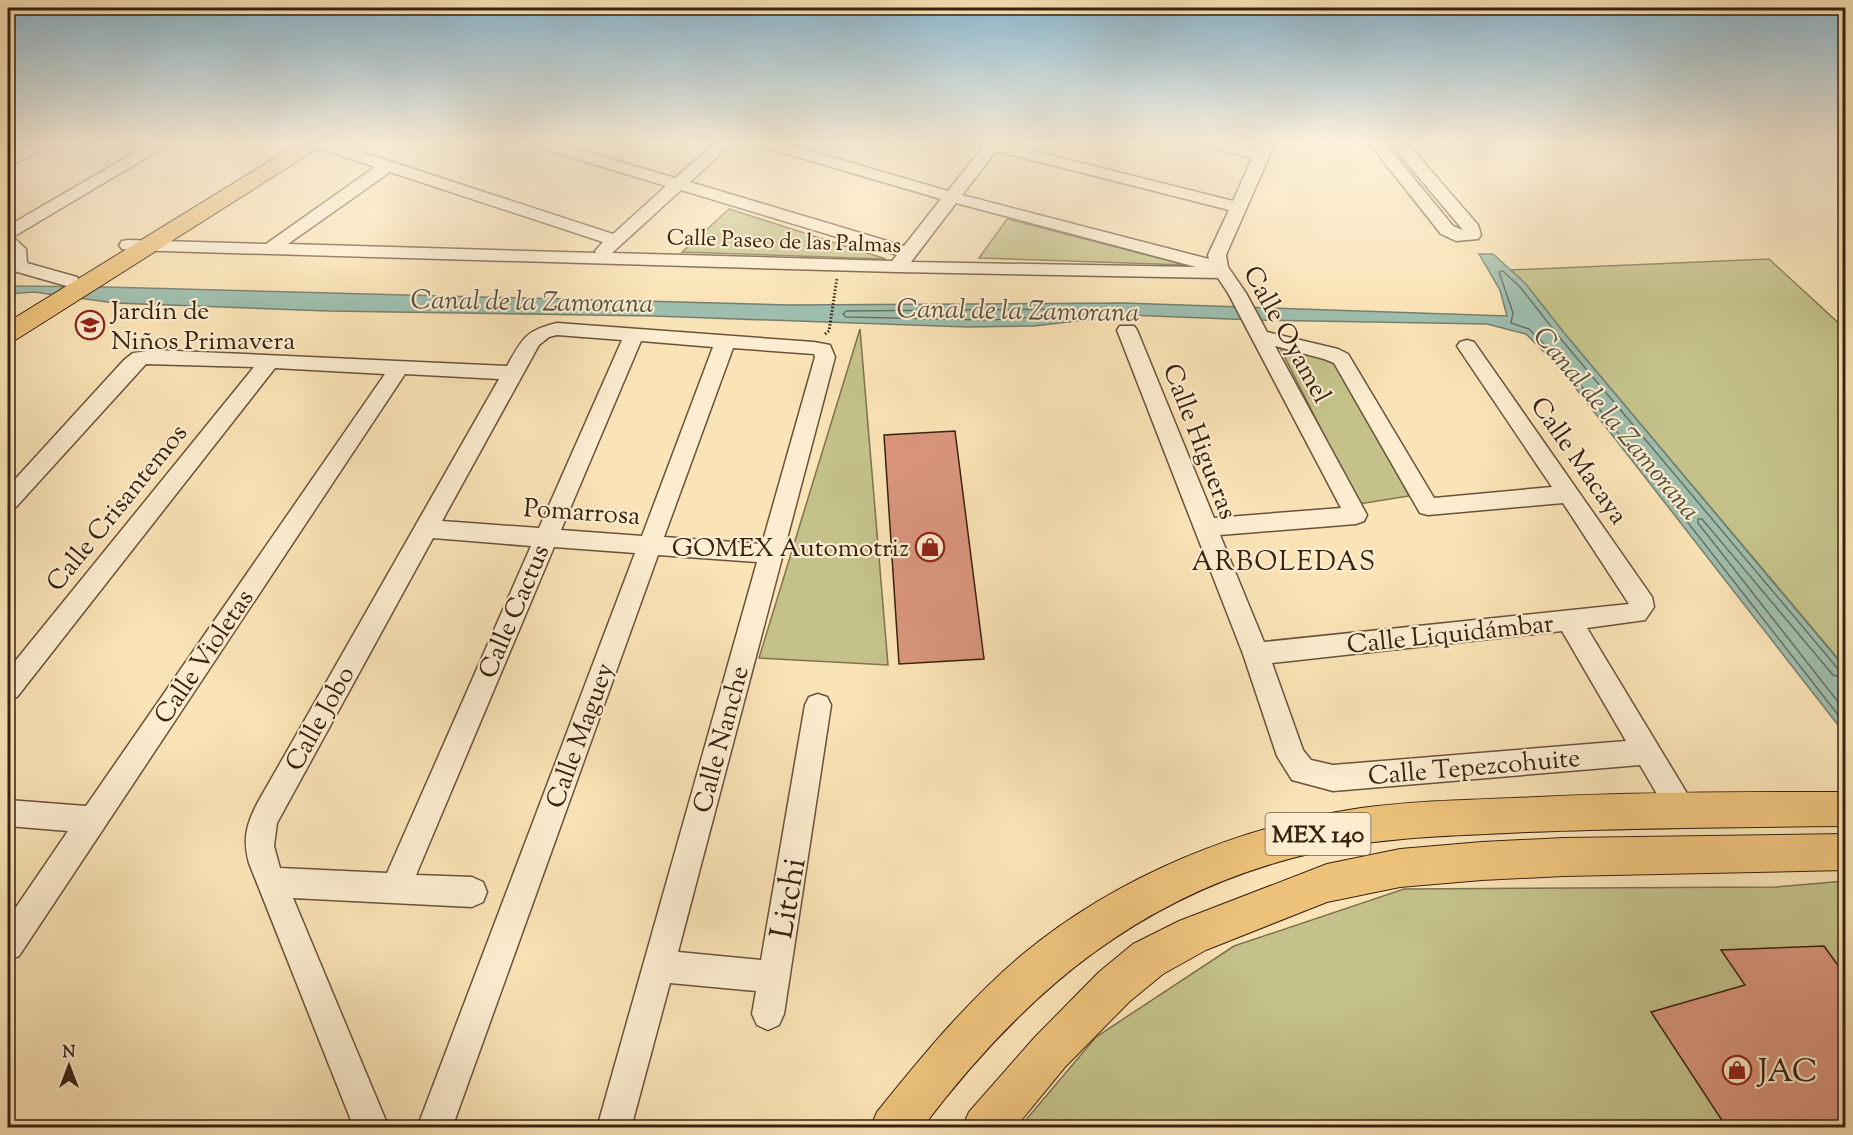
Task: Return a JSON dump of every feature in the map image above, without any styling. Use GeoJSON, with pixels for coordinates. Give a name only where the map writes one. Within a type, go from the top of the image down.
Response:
{"type":"FeatureCollection","features":[{"type":"Feature","properties":{"kind":"main road"},"geometry":{"type":"LineString","coordinates":[[8,333],[41,306],[128,244],[205,196]]}},
{"type":"Feature","properties":{"kind":"main road"},"geometry":{"type":"LineString","coordinates":[[73,284],[152,246],[232,196]]}},
{"type":"Feature","properties":{"kind":"main road"},"geometry":{"type":"LineString","coordinates":[[8,319],[41,306]]}},
{"type":"Feature","properties":{"kind":"main road","name":"MEX 140"},"geometry":{"type":"LineString","coordinates":[[893,1128],[994,1008],[1041,967],[1133,903],[1185,878],[1287,841],[1360,826],[1426,819],[1681,809],[1845,809]]}},
{"type":"Feature","properties":{"kind":"main road","name":"MEX 140"},"geometry":{"type":"LineString","coordinates":[[985,1128],[1050,1052],[1114,987],[1148,959],[1193,934],[1327,883],[1400,868],[1482,861],[1845,852]]}},
{"type":"Feature","properties":{"kind":"street"},"geometry":{"type":"LineString","coordinates":[[8,233],[72,196]]}},
{"type":"Feature","properties":{"kind":"street"},"geometry":{"type":"LineString","coordinates":[[270,249],[345,196]]}},
{"type":"Feature","properties":{"kind":"street"},"geometry":{"type":"LineString","coordinates":[[479,196],[615,240]]}},
{"type":"Feature","properties":{"kind":"street"},"geometry":{"type":"LineString","coordinates":[[596,259],[663,196]]}},
{"type":"Feature","properties":{"kind":"street"},"geometry":{"type":"LineString","coordinates":[[716,196],[908,253]]}},
{"type":"Feature","properties":{"kind":"street"},"geometry":{"type":"LineString","coordinates":[[948,196],[1221,270]]}},
{"type":"Feature","properties":{"kind":"street"},"geometry":{"type":"LineString","coordinates":[[1195,196],[1238,207]]}},
{"type":"Feature","properties":{"kind":"street","name":"Calle Oyamel"},"geometry":{"type":"LineString","coordinates":[[1204,528],[1356,515],[1233,286],[1221,270],[1217,255],[1243,196]]}},
{"type":"Feature","properties":{"kind":"street"},"geometry":{"type":"LineString","coordinates":[[1419,196],[1446,230],[1455,236],[1472,235],[1472,229],[1444,196]]}},
{"type":"Feature","properties":{"kind":"street"},"geometry":{"type":"LineString","coordinates":[[897,267],[952,197]]}},
{"type":"Feature","properties":{"kind":"street"},"geometry":{"type":"LineString","coordinates":[[8,241],[16,249],[17,262],[20,267],[73,284]]}},
{"type":"Feature","properties":{"kind":"street","name":"Calle Paseo de las Palmas"},"geometry":{"type":"LineString","coordinates":[[128,244],[839,266],[1221,270]]}},
{"type":"Feature","properties":{"kind":"street"},"geometry":{"type":"LineString","coordinates":[[1252,322],[1341,359],[1428,507],[1569,494]]}},
{"type":"Feature","properties":{"kind":"street","name":"Calle Jobo"},"geometry":{"type":"LineString","coordinates":[[372,1128],[258,846],[261,822],[531,341],[543,332],[557,329],[634,334]]}},
{"type":"Feature","properties":{"kind":"street","name":"Calle Higueras"},"geometry":{"type":"LineString","coordinates":[[1127,330],[1256,654],[1291,756],[1302,771]]}},
{"type":"Feature","properties":{"kind":"street"},"geometry":{"type":"LineString","coordinates":[[634,334],[725,342]]}},
{"type":"Feature","properties":{"kind":"street","name":"Calle Cactus"},"geometry":{"type":"LineString","coordinates":[[394,889],[634,334]]}},
{"type":"Feature","properties":{"kind":"street","name":"Calle Nanche"},"geometry":{"type":"LineString","coordinates":[[614,1128],[825,357],[823,350],[725,342]]}},
{"type":"Feature","properties":{"kind":"street","name":"Calle Maguey"},"geometry":{"type":"LineString","coordinates":[[434,1128],[725,342]]}},
{"type":"Feature","properties":{"kind":"street","name":"Calle Macaya"},"geometry":{"type":"LineString","coordinates":[[1467,346],[1640,597],[1642,607]]}},
{"type":"Feature","properties":{"kind":"street"},"geometry":{"type":"LineString","coordinates":[[8,501],[131,365],[140,358],[154,356],[514,373]]}},
{"type":"Feature","properties":{"kind":"street","name":"Calle Crisantemos"},"geometry":{"type":"LineString","coordinates":[[8,689],[270,361]]}},
{"type":"Feature","properties":{"kind":"street","name":"Calle Violetas"},"geometry":{"type":"LineString","coordinates":[[8,945],[400,368]]}},
{"type":"Feature","properties":{"kind":"street","name":"Pomarrosa"},"geometry":{"type":"LineString","coordinates":[[425,529],[771,554]]}},
{"type":"Feature","properties":{"kind":"street","name":"Calle Liquidámbar"},"geometry":{"type":"LineString","coordinates":[[1256,654],[1636,613],[1642,607]]}},
{"type":"Feature","properties":{"kind":"street"},"geometry":{"type":"LineString","coordinates":[[1569,621],[1681,809]]}},
{"type":"Feature","properties":{"kind":"street","name":"Litchi"},"geometry":{"type":"LineString","coordinates":[[768,1014],[818,705]]}},
{"type":"Feature","properties":{"kind":"street","name":"Calle Tepezcohuite"},"geometry":{"type":"LineString","coordinates":[[1302,771],[1333,778],[1647,752]]}},
{"type":"Feature","properties":{"kind":"street"},"geometry":{"type":"LineString","coordinates":[[8,813],[92,820]]}},
{"type":"Feature","properties":{"kind":"street"},"geometry":{"type":"LineString","coordinates":[[272,882],[472,892]]}},
{"type":"Feature","properties":{"kind":"street"},"geometry":{"type":"LineString","coordinates":[[658,966],[774,977]]}},
{"type":"Feature","properties":{"kind":"path"},"geometry":{"type":"LineString","coordinates":[[831,324],[839,266]]}},
{"type":"Feature","properties":{"kind":"shaded area"},"geometry":{"type":"Polygon","coordinates":[[[729,209],[886,259],[682,252],[729,209]]]}},
{"type":"Feature","properties":{"kind":"shaded area"},"geometry":{"type":"Polygon","coordinates":[[[1007,219],[1186,265],[979,258],[1007,219]]]}},
{"type":"Feature","properties":{"kind":"shaded area"},"geometry":{"type":"Polygon","coordinates":[[[1769,259],[1845,329],[1845,667],[1511,270],[1769,259]]]}},
{"type":"Feature","properties":{"kind":"shaded area"},"geometry":{"type":"Polygon","coordinates":[[[860,329],[888,665],[759,658],[860,329]]]}},
{"type":"Feature","properties":{"kind":"shaded area"},"geometry":{"type":"Polygon","coordinates":[[[1280,348],[1338,362],[1409,496],[1359,504],[1280,348]]]}},
{"type":"Feature","properties":{"kind":"shaded area"},"geometry":{"type":"Polygon","coordinates":[[[1845,881],[1845,1127],[1019,1128],[1096,1037],[1234,946],[1404,889],[1776,887],[1845,881]]]}},
{"type":"Feature","properties":{"kind":"water","name":"Canal de la Zamorana"},"geometry":{"type":"Polygon","coordinates":[[[1479,254],[1493,254],[1525,283],[1565,334],[1845,668],[1845,734],[1560,368],[1526,334],[1487,324],[1127,315],[1034,326],[968,327],[653,316],[328,311],[115,303],[34,292],[8,294],[8,286],[105,287],[788,305],[1123,303],[1507,316],[1500,290],[1479,254]]]}},
{"type":"Feature","properties":{"kind":"building","name":"GOMEX Automotriz"},"geometry":{"type":"Polygon","coordinates":[[[955,431],[984,659],[899,664],[884,435],[955,431]]]}},
{"type":"Feature","properties":{"kind":"building"},"geometry":{"type":"Polygon","coordinates":[[[1824,946],[1845,975],[1845,1128],[1727,1128],[1651,1012],[1745,985],[1721,950],[1824,946]]]}},
{"type":"Feature","properties":{"kind":"place","name":"Jardín de Niños Primavera"},"geometry":{"type":"Point","coordinates":[90,325]}},
{"type":"Feature","properties":{"kind":"place","name":"GOMEX Automotriz"},"geometry":{"type":"Point","coordinates":[930,547]}},
{"type":"Feature","properties":{"kind":"place","name":"JAC"},"geometry":{"type":"Point","coordinates":[1737,1070]}},
{"type":"Feature","properties":{"kind":"district","name":"ARBOLEDAS"},"geometry":{"type":"Point","coordinates":[1284,561]}}]}
